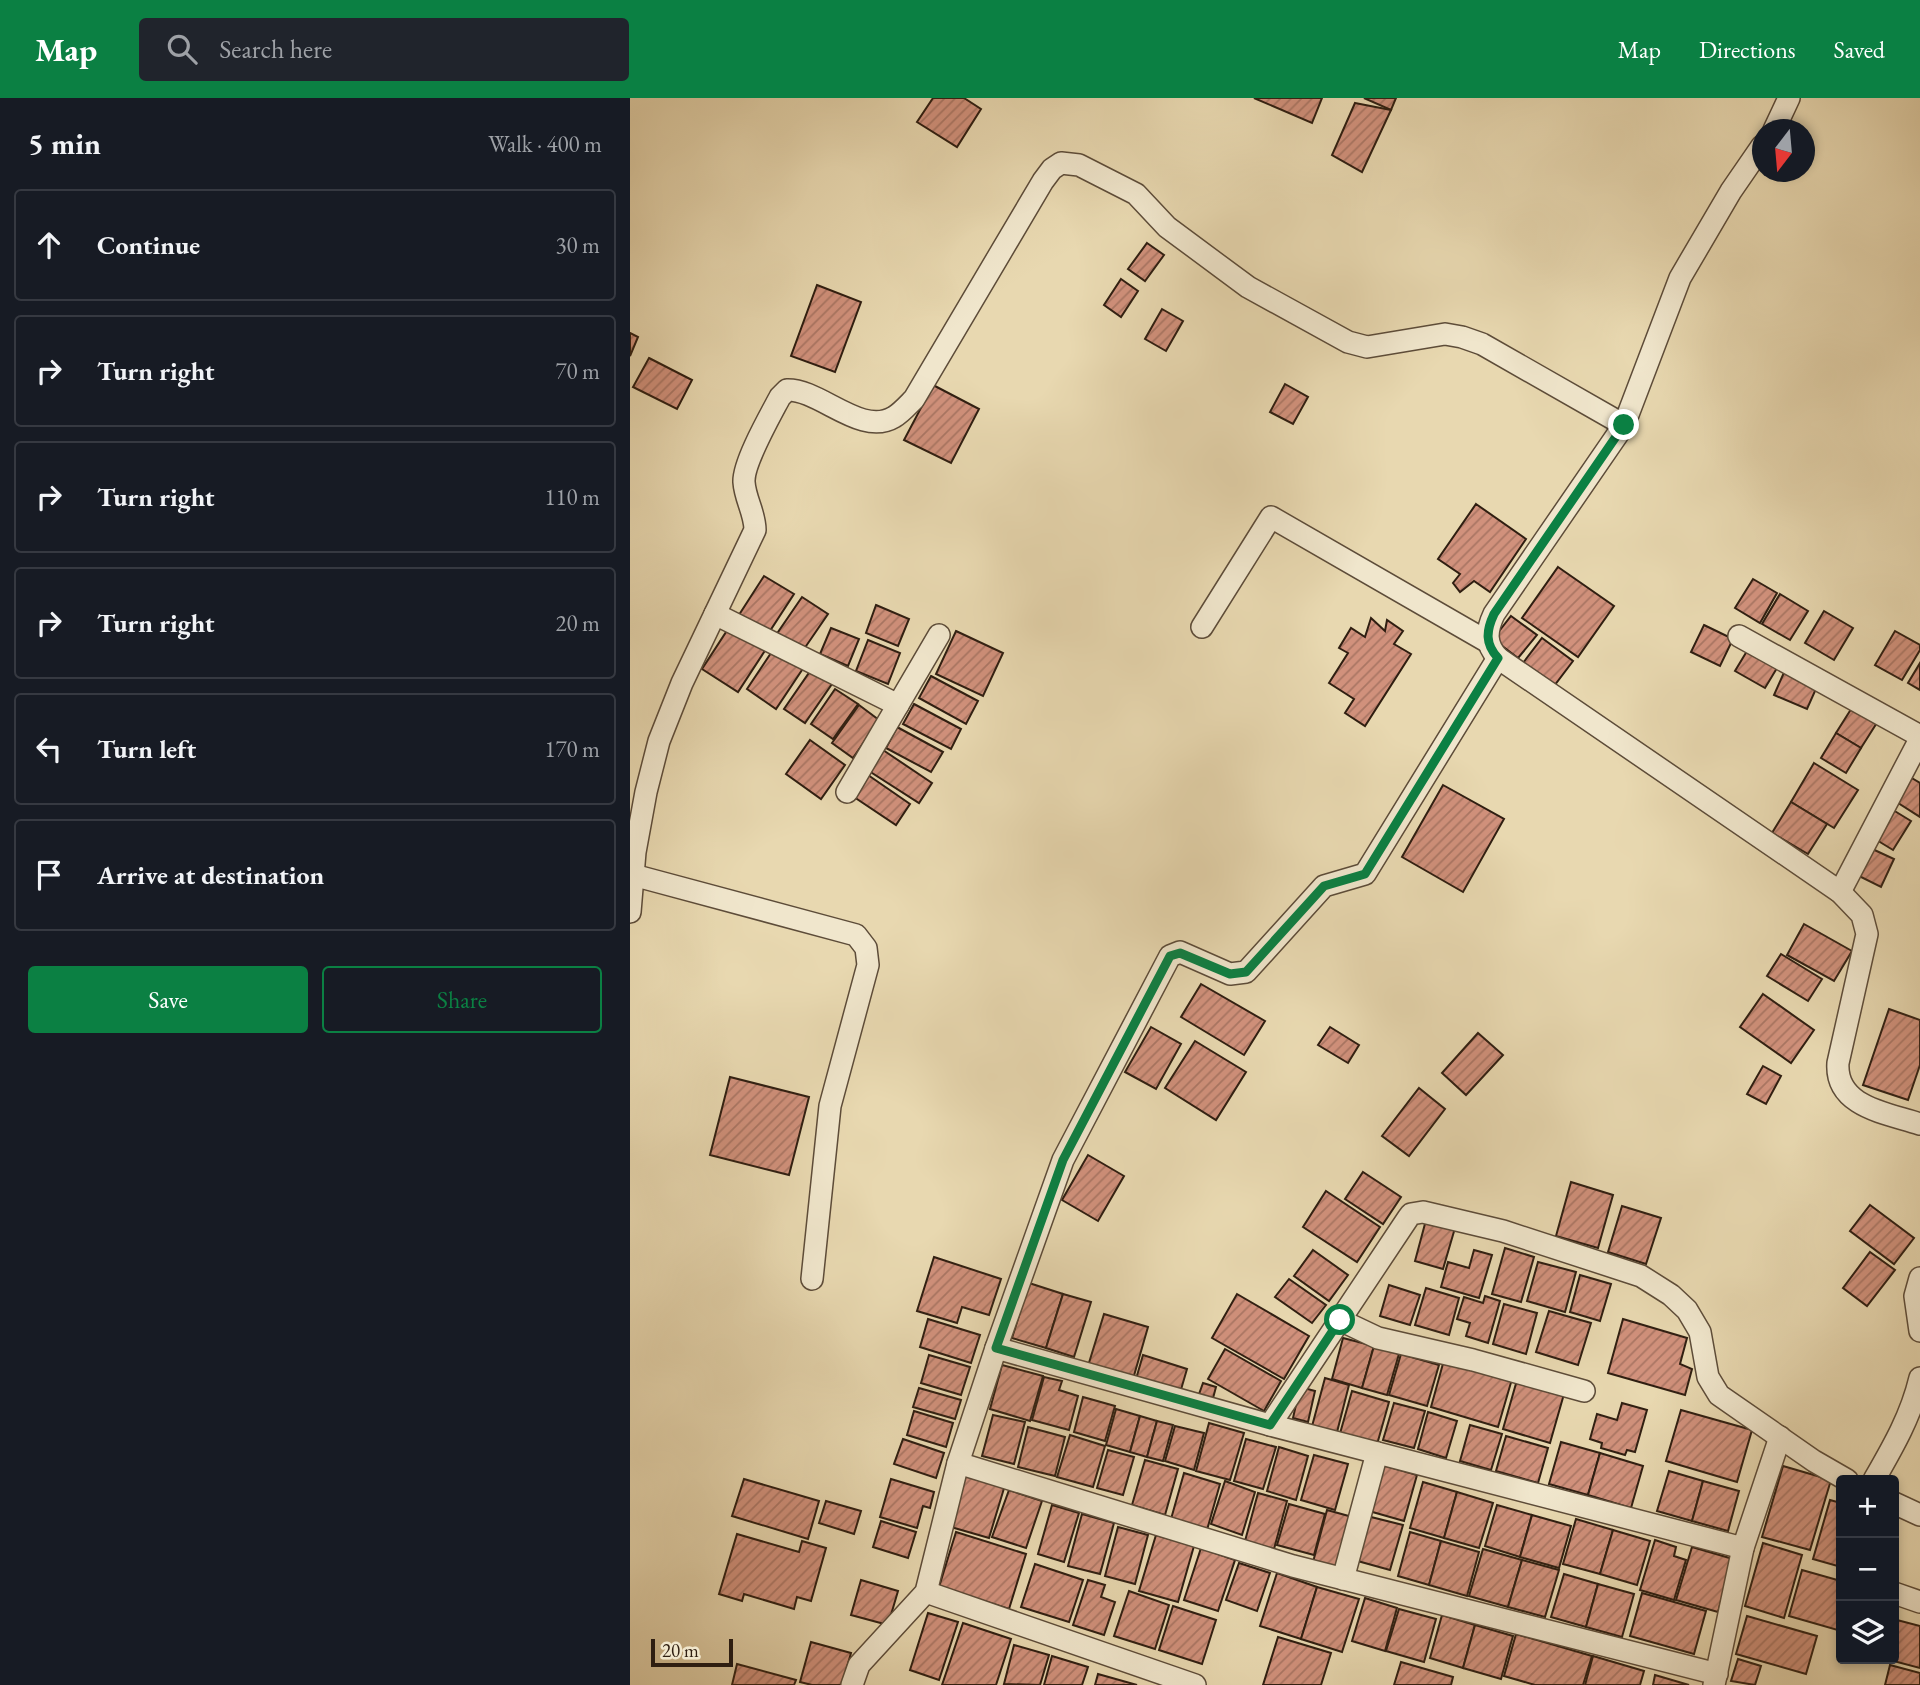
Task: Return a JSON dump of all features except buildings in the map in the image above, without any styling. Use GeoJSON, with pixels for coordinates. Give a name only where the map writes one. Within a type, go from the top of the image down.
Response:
{"type":"FeatureCollection","features":[{"type":"Feature","properties":{"kind":"street"},"geometry":{"type":"LineString","coordinates":[[1779,119],[1789,98]]}},
{"type":"Feature","properties":{"kind":"street"},"geometry":{"type":"LineString","coordinates":[[852,1685],[859,1665],[926,1592],[958,1463],[1063,1160],[1170,956],[1180,953],[1230,974],[1246,972],[1324,886],[1365,874],[1493,650],[1490,624],[1494,614],[1624,425],[1680,278],[1752,161]]}},
{"type":"Feature","properties":{"kind":"street"},"geometry":{"type":"LineString","coordinates":[[630,912],[646,792],[659,741],[682,683],[755,530],[744,471],[779,397],[787,390],[796,390],[872,423],[893,418],[914,399],[1042,181],[1061,163],[1079,165],[1136,194],[1167,228],[1248,287],[1348,342],[1367,347],[1445,334],[1462,337],[1482,344],[1624,425]]}},
{"type":"Feature","properties":{"kind":"street"},"geometry":{"type":"LineString","coordinates":[[1202,627],[1271,517],[1493,650],[1840,892],[1862,915],[1867,934],[1837,1075],[1852,1098],[1866,1106],[1920,1124]]}},
{"type":"Feature","properties":{"kind":"street"},"geometry":{"type":"LineString","coordinates":[[715,614],[898,705]]}},
{"type":"Feature","properties":{"kind":"street"},"geometry":{"type":"LineString","coordinates":[[847,792],[939,635]]}},
{"type":"Feature","properties":{"kind":"street"},"geometry":{"type":"LineString","coordinates":[[1739,635],[1920,738],[1840,892]]}},
{"type":"Feature","properties":{"kind":"street"},"geometry":{"type":"LineString","coordinates":[[633,875],[856,936],[866,948],[868,965],[830,1106],[812,1279]]}},
{"type":"Feature","properties":{"kind":"street"},"geometry":{"type":"LineString","coordinates":[[1270,1425],[1411,1214],[1433,1213],[1503,1231],[1641,1276],[1671,1295],[1686,1310],[1700,1332],[1708,1377],[1719,1395],[1838,1475]]}},
{"type":"Feature","properties":{"kind":"street"},"geometry":{"type":"LineString","coordinates":[[1920,1278],[1915,1296],[1920,1331]]}},
{"type":"Feature","properties":{"kind":"street"},"geometry":{"type":"LineString","coordinates":[[1340,1320],[1378,1338],[1473,1360],[1584,1391]]}},
{"type":"Feature","properties":{"kind":"street"},"geometry":{"type":"LineString","coordinates":[[996,1348],[1270,1425],[1743,1549]]}},
{"type":"Feature","properties":{"kind":"street"},"geometry":{"type":"LineString","coordinates":[[1877,1475],[1902,1433],[1916,1398],[1920,1378]]}},
{"type":"Feature","properties":{"kind":"street"},"geometry":{"type":"LineString","coordinates":[[958,1463],[1280,1563],[1715,1680],[1743,1549],[1780,1437]]}},
{"type":"Feature","properties":{"kind":"street"},"geometry":{"type":"LineString","coordinates":[[1343,1579],[1377,1453]]}},
{"type":"Feature","properties":{"kind":"street"},"geometry":{"type":"LineString","coordinates":[[1899,1505],[1920,1515]]}},
{"type":"Feature","properties":{"kind":"street"},"geometry":{"type":"LineString","coordinates":[[926,1592],[1195,1685]]}},
{"type":"Feature","properties":{"kind":"street"},"geometry":{"type":"LineString","coordinates":[[1899,1595],[1920,1602]]}},
{"type":"Feature","properties":{"kind":"route"},"geometry":{"type":"LineString","coordinates":[[1340,1320],[1270,1425],[996,1348],[1063,1160],[1170,956],[1176,952],[1180,953],[1230,974],[1246,972],[1324,886],[1365,874],[1498,658],[1488,642],[1494,614],[1624,425]]}}]}
